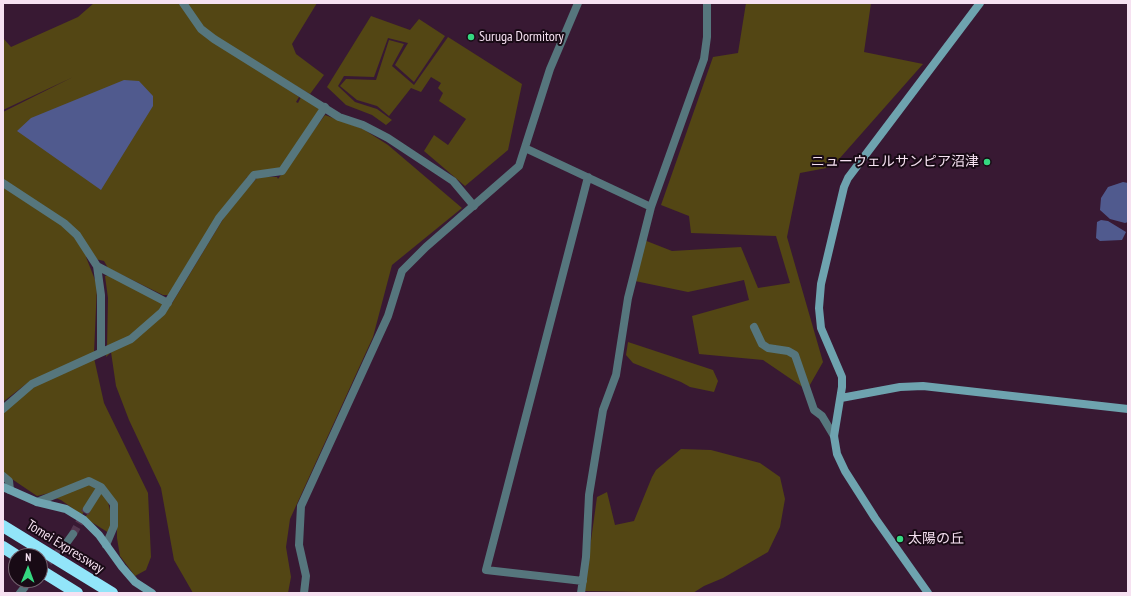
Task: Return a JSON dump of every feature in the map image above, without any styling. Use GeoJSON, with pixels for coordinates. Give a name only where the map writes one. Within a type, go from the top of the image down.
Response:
{"type":"FeatureCollection","features":[{"type":"Feature","properties":{"kind":"highway","name":"Tomei Expressway"},"geometry":{"type":"LineString","coordinates":[[3,526],[112,593]]}},
{"type":"Feature","properties":{"kind":"highway"},"geometry":{"type":"LineString","coordinates":[[48,575],[77,593]]}},
{"type":"Feature","properties":{"kind":"street"},"geometry":{"type":"LineString","coordinates":[[183,3],[201,29],[214,40],[339,117],[363,124],[388,138],[453,181],[474,206]]}},
{"type":"Feature","properties":{"kind":"street"},"geometry":{"type":"LineString","coordinates":[[304,593],[306,576],[299,545],[301,506],[388,316],[402,271],[426,247],[519,166],[550,69],[578,3]]}},
{"type":"Feature","properties":{"kind":"street"},"geometry":{"type":"LineString","coordinates":[[582,593],[586,557],[589,495],[603,410],[616,375],[628,298],[652,207],[704,58],[707,37],[707,3]]}},
{"type":"Feature","properties":{"kind":"street"},"geometry":{"type":"LineString","coordinates":[[928,593],[875,518],[845,471],[837,454],[834,436],[841,398],[842,377],[821,328],[819,308],[821,284],[844,187],[848,178],[980,3]]}},
{"type":"Feature","properties":{"kind":"street"},"geometry":{"type":"LineString","coordinates":[[3,409],[32,384],[131,339],[162,312],[219,218],[254,175],[282,171],[324,107]]}},
{"type":"Feature","properties":{"kind":"street"},"geometry":{"type":"LineString","coordinates":[[525,148],[652,207]]}},
{"type":"Feature","properties":{"kind":"street"},"geometry":{"type":"LineString","coordinates":[[583,581],[486,570],[542,349],[588,177]]}},
{"type":"Feature","properties":{"kind":"street"},"geometry":{"type":"LineString","coordinates":[[3,183],[64,223],[77,234],[97,266],[101,294],[101,352]]}},
{"type":"Feature","properties":{"kind":"street"},"geometry":{"type":"LineString","coordinates":[[97,266],[168,303]]}},
{"type":"Feature","properties":{"kind":"street"},"geometry":{"type":"LineString","coordinates":[[754,327],[762,344],[768,348],[788,351],[795,355],[814,410],[822,416],[834,436]]}},
{"type":"Feature","properties":{"kind":"street"},"geometry":{"type":"LineString","coordinates":[[841,398],[900,387],[923,386],[1128,409]]}},
{"type":"Feature","properties":{"kind":"street"},"geometry":{"type":"LineString","coordinates":[[3,476],[9,481],[6,489],[37,502],[74,513],[90,525],[135,582],[152,593]]}},
{"type":"Feature","properties":{"kind":"street"},"geometry":{"type":"LineString","coordinates":[[37,502],[89,481],[101,487],[114,504],[114,526],[106,544]]}},
{"type":"Feature","properties":{"kind":"street"},"geometry":{"type":"LineString","coordinates":[[87,509],[101,487]]}},
{"type":"Feature","properties":{"kind":"street"},"geometry":{"type":"LineString","coordinates":[[65,545],[73,534]]}},
{"type":"Feature","properties":{"kind":"shaded area"},"geometry":{"type":"Polygon","coordinates":[[[94,3],[179,3],[198,29],[299,97],[296,102],[298,103],[302,95],[325,111],[282,171],[247,177],[169,295],[163,295],[108,268],[104,261],[86,257],[97,285],[94,353],[26,384],[3,402],[3,112],[73,77],[3,110],[3,38],[11,47],[78,17],[94,3]]]}},
{"type":"Feature","properties":{"kind":"shaded area"},"geometry":{"type":"Polygon","coordinates":[[[182,3],[317,3],[292,44],[296,54],[324,75],[310,94],[205,33],[182,3]]]}},
{"type":"Feature","properties":{"kind":"shaded area"},"geometry":{"type":"Polygon","coordinates":[[[746,3],[871,3],[864,52],[923,64],[832,167],[800,173],[787,237],[823,362],[807,390],[763,360],[699,354],[692,316],[749,300],[744,280],[688,292],[635,281],[644,240],[672,251],[741,247],[758,288],[790,283],[776,236],[691,233],[689,216],[661,205],[713,57],[738,53],[746,3]]]}},
{"type":"Feature","properties":{"kind":"shaded area"},"geometry":{"type":"Polygon","coordinates":[[[371,16],[410,30],[419,19],[445,36],[414,82],[395,65],[408,43],[388,38],[374,77],[344,76],[338,86],[355,102],[377,109],[392,120],[386,125],[372,115],[346,105],[327,87],[371,16]]]}},
{"type":"Feature","properties":{"kind":"shaded area"},"geometry":{"type":"Polygon","coordinates":[[[448,37],[522,84],[508,150],[465,186],[424,151],[434,135],[448,145],[466,119],[439,101],[443,93],[438,88],[441,83],[431,77],[421,92],[411,88],[389,116],[377,106],[357,100],[340,86],[346,79],[376,80],[389,40],[404,44],[392,66],[414,85],[448,37]]]}},
{"type":"Feature","properties":{"kind":"shaded area"},"geometry":{"type":"Polygon","coordinates":[[[325,115],[363,129],[388,145],[462,208],[392,265],[373,337],[290,519],[286,547],[291,577],[288,593],[193,593],[174,560],[161,488],[129,420],[116,386],[111,352],[106,357],[108,298],[105,276],[110,275],[171,305],[231,206],[258,177],[277,177],[278,179],[325,115]]]}},
{"type":"Feature","properties":{"kind":"shaded area"},"geometry":{"type":"Polygon","coordinates":[[[628,342],[713,370],[718,381],[714,392],[690,387],[633,363],[626,355],[628,342]]]}},
{"type":"Feature","properties":{"kind":"shaded area"},"geometry":{"type":"Polygon","coordinates":[[[94,358],[104,403],[148,493],[151,557],[146,570],[135,576],[120,556],[117,538],[117,514],[102,488],[89,483],[97,489],[82,515],[61,500],[52,497],[57,491],[37,496],[3,473],[3,413],[29,386],[94,358]]]}},
{"type":"Feature","properties":{"kind":"shaded area"},"geometry":{"type":"Polygon","coordinates":[[[681,449],[711,450],[760,463],[780,477],[785,499],[780,527],[768,552],[723,578],[704,586],[693,593],[584,591],[597,497],[607,492],[615,525],[634,521],[656,470],[681,449]]]}},
{"type":"Feature","properties":{"kind":"shaded area"},"geometry":{"type":"Polygon","coordinates":[[[99,491],[107,498],[113,523],[109,533],[85,518],[99,491]]]}},
{"type":"Feature","properties":{"kind":"water"},"geometry":{"type":"Polygon","coordinates":[[[124,80],[139,81],[153,96],[153,106],[101,190],[17,131],[31,118],[124,80]]]}},
{"type":"Feature","properties":{"kind":"water"},"geometry":{"type":"Polygon","coordinates":[[[1123,182],[1128,183],[1128,222],[1125,223],[1110,219],[1100,210],[1101,198],[1108,187],[1123,182]]]}},
{"type":"Feature","properties":{"kind":"water"},"geometry":{"type":"Polygon","coordinates":[[[1101,220],[1108,221],[1126,232],[1122,240],[1100,241],[1096,238],[1097,222],[1101,220]]]}},
{"type":"Feature","properties":{"kind":"tunnel"},"geometry":{"type":"LineString","coordinates":[[73,534],[87,509]]}},
{"type":"Feature","properties":{"kind":"tunnel"},"geometry":{"type":"LineString","coordinates":[[48,563],[65,545]]}},
{"type":"Feature","properties":{"kind":"place","name":"Suruga Dormitory"},"geometry":{"type":"Point","coordinates":[471,37]}},
{"type":"Feature","properties":{"kind":"place","name":"ニューウェルサンピア沼津"},"geometry":{"type":"Point","coordinates":[987,162]}},
{"type":"Feature","properties":{"kind":"place","name":"太陽の丘"},"geometry":{"type":"Point","coordinates":[900,539]}}]}
